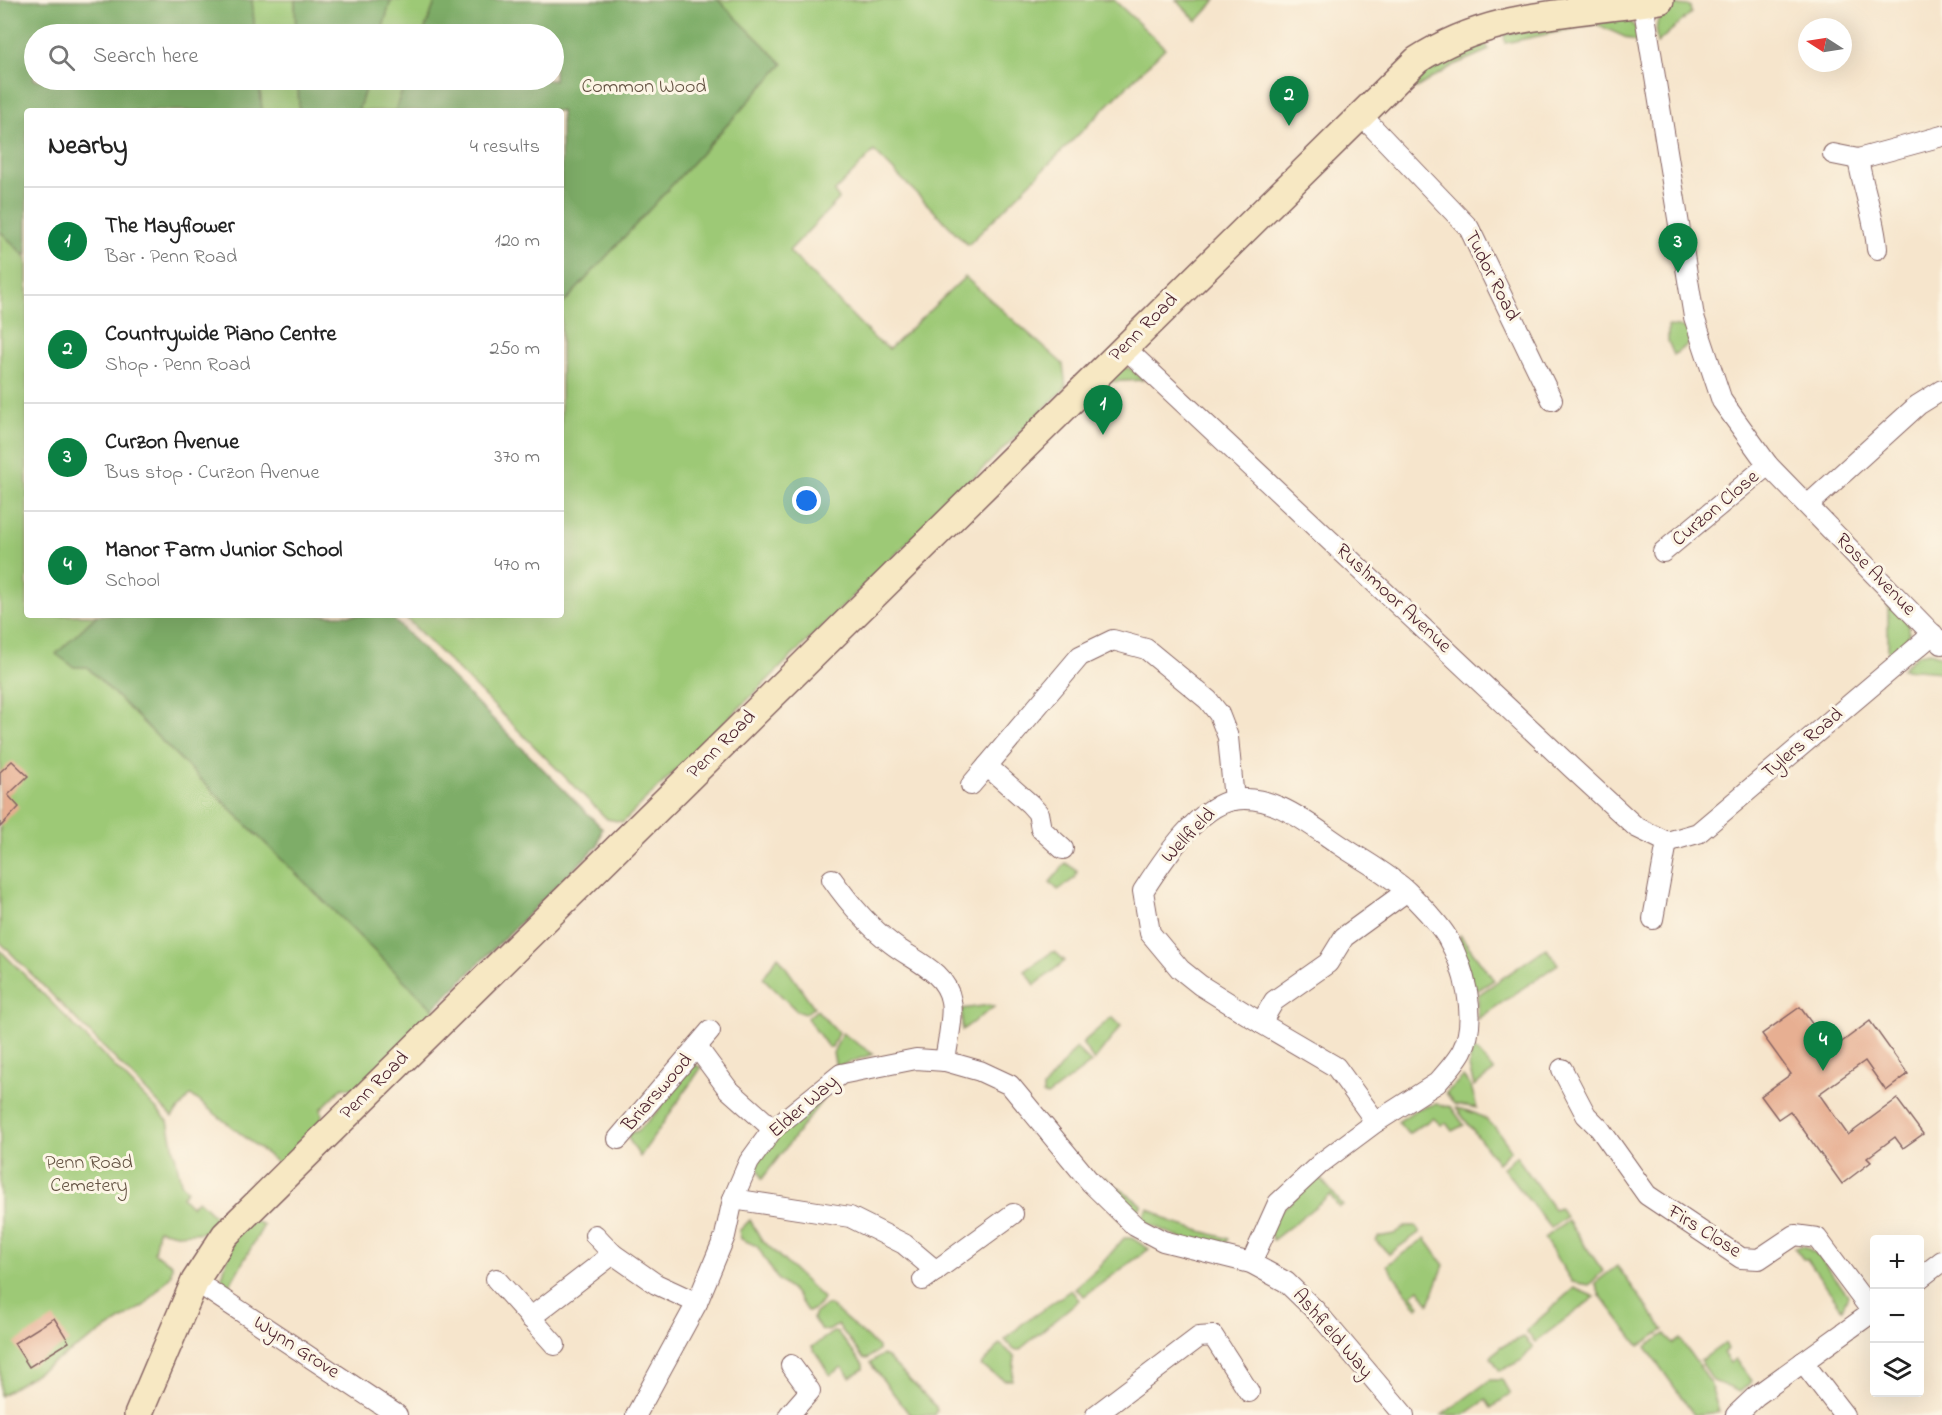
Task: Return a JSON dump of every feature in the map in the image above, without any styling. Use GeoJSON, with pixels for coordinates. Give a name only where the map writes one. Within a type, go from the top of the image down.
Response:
{"type":"FeatureCollection","features":[{"type":"Feature","properties":{"kind":"main road","name":"Penn Road"},"geometry":{"type":"LineString","coordinates":[[138,1415],[195,1281],[225,1235],[1417,60],[1463,35],[1496,23],[1555,12],[1652,2]]}},
{"type":"Feature","properties":{"kind":"street","name":"Rose Avenue"},"geometry":{"type":"LineString","coordinates":[[1652,2],[1694,317],[1722,401],[1768,465],[1937,639]]}},
{"type":"Feature","properties":{"kind":"street","name":"Tudor Road"},"geometry":{"type":"LineString","coordinates":[[1360,114],[1469,228],[1552,400]]}},
{"type":"Feature","properties":{"kind":"street"},"geometry":{"type":"LineString","coordinates":[[1833,154],[1858,159],[1942,136]]}},
{"type":"Feature","properties":{"kind":"street"},"geometry":{"type":"LineString","coordinates":[[1858,159],[1864,195],[1876,233],[1877,249]]}},
{"type":"Feature","properties":{"kind":"street","name":"Rushmoor Avenue"},"geometry":{"type":"LineString","coordinates":[[1125,348],[1573,770],[1636,827],[1667,842]]}},
{"type":"Feature","properties":{"kind":"street"},"geometry":{"type":"LineString","coordinates":[[1808,506],[1918,405],[1942,390]]}},
{"type":"Feature","properties":{"kind":"street","name":"Curzon Close"},"geometry":{"type":"LineString","coordinates":[[1663,552],[1768,465]]}},
{"type":"Feature","properties":{"kind":"street","name":"Tylers Road"},"geometry":{"type":"LineString","coordinates":[[1667,842],[1698,833],[1937,639]]}},
{"type":"Feature","properties":{"kind":"street"},"geometry":{"type":"LineString","coordinates":[[971,785],[1080,656],[1113,640],[1146,649],[1208,700],[1219,714],[1228,737],[1234,800]]}},
{"type":"Feature","properties":{"kind":"street"},"geometry":{"type":"LineString","coordinates":[[987,766],[1030,804],[1038,813],[1041,830],[1063,849]]}},
{"type":"Feature","properties":{"kind":"street","name":"Wellfield"},"geometry":{"type":"LineString","coordinates":[[1251,1263],[1278,1203],[1321,1163],[1376,1122],[1437,1083],[1463,1050],[1469,1029],[1470,998],[1447,937],[1407,891],[1324,834],[1268,801],[1234,800],[1210,808],[1166,856],[1143,891],[1150,933],[1180,969],[1200,985],[1336,1067],[1376,1122]]}},
{"type":"Feature","properties":{"kind":"street"},"geometry":{"type":"LineString","coordinates":[[1653,920],[1667,842]]}},
{"type":"Feature","properties":{"kind":"street"},"geometry":{"type":"LineString","coordinates":[[832,879],[851,906],[893,945],[914,956],[939,978],[951,1000],[945,1061]]}},
{"type":"Feature","properties":{"kind":"street"},"geometry":{"type":"LineString","coordinates":[[1261,1023],[1274,1001],[1328,963],[1344,937],[1407,891]]}},
{"type":"Feature","properties":{"kind":"street","name":"Briarswood"},"geometry":{"type":"LineString","coordinates":[[618,1139],[710,1031]]}},
{"type":"Feature","properties":{"kind":"street","name":"Briarswood"},"geometry":{"type":"LineString","coordinates":[[697,1047],[728,1089],[773,1129]]}},
{"type":"Feature","properties":{"kind":"street","name":"Elder Way"},"geometry":{"type":"LineString","coordinates":[[636,1415],[697,1303],[725,1236],[733,1199],[749,1162],[773,1129],[841,1074],[907,1060],[945,1061],[980,1071],[1010,1085],[1091,1183],[1135,1226],[1180,1246],[1251,1263]]}},
{"type":"Feature","properties":{"kind":"street","name":"Firs Close"},"geometry":{"type":"LineString","coordinates":[[1562,1069],[1586,1115],[1600,1129],[1647,1195],[1741,1258],[1759,1259],[1795,1235],[1817,1238],[1870,1307]]}},
{"type":"Feature","properties":{"kind":"street"},"geometry":{"type":"LineString","coordinates":[[733,1199],[850,1217],[904,1244],[930,1276],[1013,1214]]}},
{"type":"Feature","properties":{"kind":"street"},"geometry":{"type":"LineString","coordinates":[[595,1235],[613,1254],[656,1284],[697,1303]]}},
{"type":"Feature","properties":{"kind":"street"},"geometry":{"type":"LineString","coordinates":[[530,1318],[613,1254]]}},
{"type":"Feature","properties":{"kind":"street"},"geometry":{"type":"LineString","coordinates":[[1924,1275],[1942,1262]]}},
{"type":"Feature","properties":{"kind":"street","name":"Ashfield Way"},"geometry":{"type":"LineString","coordinates":[[1251,1263],[1286,1282],[1316,1311],[1404,1415]]}},
{"type":"Feature","properties":{"kind":"street"},"geometry":{"type":"LineString","coordinates":[[496,1279],[555,1345]]}},
{"type":"Feature","properties":{"kind":"street","name":"Wynn Grove"},"geometry":{"type":"LineString","coordinates":[[195,1281],[397,1415]]}},
{"type":"Feature","properties":{"kind":"street"},"geometry":{"type":"LineString","coordinates":[[1736,1415],[1756,1396],[1870,1315]]}},
{"type":"Feature","properties":{"kind":"street"},"geometry":{"type":"LineString","coordinates":[[1096,1415],[1199,1337],[1213,1336],[1249,1392]]}},
{"type":"Feature","properties":{"kind":"street"},"geometry":{"type":"LineString","coordinates":[[1803,1362],[1844,1415]]}},
{"type":"Feature","properties":{"kind":"street"},"geometry":{"type":"LineString","coordinates":[[789,1415],[810,1391],[791,1365]]}},
{"type":"Feature","properties":{"kind":"green space"},"geometry":{"type":"Polygon","coordinates":[[[0,0],[252,0],[254,24],[24,24],[24,90],[260,90],[262,108],[24,108],[24,254],[0,231],[0,0]]]}},
{"type":"Feature","properties":{"kind":"green space"},"geometry":{"type":"Polygon","coordinates":[[[252,0],[295,0],[296,24],[254,24],[252,0]]]}},
{"type":"Feature","properties":{"kind":"green space"},"geometry":{"type":"Polygon","coordinates":[[[295,0],[391,0],[384,24],[296,24],[295,0]]]}},
{"type":"Feature","properties":{"kind":"green space"},"geometry":{"type":"Polygon","coordinates":[[[391,0],[436,0],[427,24],[384,24],[391,0]]]}},
{"type":"Feature","properties":{"kind":"green space","name":"Common Wood"},"geometry":{"type":"Polygon","coordinates":[[[436,0],[718,0],[783,64],[564,303],[564,108],[396,108],[402,90],[564,90],[564,24],[427,24],[436,0]]]}},
{"type":"Feature","properties":{"kind":"green space"},"geometry":{"type":"Polygon","coordinates":[[[718,0],[1114,0],[1165,48],[968,245],[874,151],[834,192],[839,199],[789,251],[875,339],[889,349],[965,277],[1063,364],[1066,387],[623,822],[607,819],[406,618],[564,618],[564,303],[783,64],[718,0]]]}},
{"type":"Feature","properties":{"kind":"green space"},"geometry":{"type":"Polygon","coordinates":[[[1176,0],[1216,0],[1197,21],[1176,0]]]}},
{"type":"Feature","properties":{"kind":"green space"},"geometry":{"type":"Polygon","coordinates":[[[1676,5],[1690,6],[1691,13],[1657,43],[1656,27],[1661,11],[1676,5]]]}},
{"type":"Feature","properties":{"kind":"green space"},"geometry":{"type":"Polygon","coordinates":[[[1627,19],[1638,32],[1644,59],[1641,60],[1636,42],[1596,24],[1505,43],[1504,34],[1627,19]]]}},
{"type":"Feature","properties":{"kind":"green space"},"geometry":{"type":"Polygon","coordinates":[[[1483,38],[1489,50],[1454,65],[1416,88],[1411,84],[1434,57],[1483,38]]]}},
{"type":"Feature","properties":{"kind":"green space"},"geometry":{"type":"Polygon","coordinates":[[[260,90],[298,90],[299,108],[262,108],[260,90]]]}},
{"type":"Feature","properties":{"kind":"green space"},"geometry":{"type":"Polygon","coordinates":[[[298,90],[365,90],[359,108],[299,108],[298,90]]]}},
{"type":"Feature","properties":{"kind":"green space"},"geometry":{"type":"Polygon","coordinates":[[[365,90],[402,90],[396,108],[359,108],[365,90]]]}},
{"type":"Feature","properties":{"kind":"green space"},"geometry":{"type":"Polygon","coordinates":[[[0,231],[24,255],[24,618],[94,618],[57,654],[74,667],[87,667],[433,1009],[435,1016],[360,1090],[343,1087],[321,1109],[320,1124],[311,1138],[285,1162],[278,1163],[191,1095],[172,1117],[0,942],[0,231]]]}},
{"type":"Feature","properties":{"kind":"green space"},"geometry":{"type":"Polygon","coordinates":[[[1668,326],[1689,328],[1691,342],[1674,355],[1668,341],[1668,326]]]}},
{"type":"Feature","properties":{"kind":"green space"},"geometry":{"type":"Polygon","coordinates":[[[1122,367],[1131,369],[1143,380],[1106,382],[1122,367]]]}},
{"type":"Feature","properties":{"kind":"green space"},"geometry":{"type":"Polygon","coordinates":[[[1888,599],[1902,614],[1909,626],[1907,639],[1893,656],[1888,651],[1888,599]]]}},
{"type":"Feature","properties":{"kind":"green space"},"geometry":{"type":"Polygon","coordinates":[[[94,618],[392,618],[602,828],[598,845],[433,1009],[87,667],[74,667],[56,654],[94,618]]]}},
{"type":"Feature","properties":{"kind":"green space"},"geometry":{"type":"Polygon","coordinates":[[[1930,652],[1942,656],[1942,672],[1902,669],[1918,654],[1930,652]]]}},
{"type":"Feature","properties":{"kind":"green space"},"geometry":{"type":"Polygon","coordinates":[[[1066,863],[1077,871],[1075,878],[1058,890],[1050,882],[1066,863]]]}},
{"type":"Feature","properties":{"kind":"green space"},"geometry":{"type":"Polygon","coordinates":[[[1460,935],[1494,980],[1475,992],[1458,941],[1460,935]]]}},
{"type":"Feature","properties":{"kind":"green space"},"geometry":{"type":"Polygon","coordinates":[[[1546,948],[1558,964],[1478,1019],[1478,995],[1546,948]]]}},
{"type":"Feature","properties":{"kind":"green space","name":"Penn Road Cemetery"},"geometry":{"type":"Polygon","coordinates":[[[0,950],[168,1121],[181,1183],[187,1190],[182,1197],[191,1206],[198,1200],[218,1219],[207,1232],[177,1234],[158,1230],[154,1253],[172,1264],[171,1275],[145,1305],[0,1396],[0,950]]]}},
{"type":"Feature","properties":{"kind":"green space"},"geometry":{"type":"Polygon","coordinates":[[[1052,952],[1065,961],[1035,985],[1025,971],[1052,952]]]}},
{"type":"Feature","properties":{"kind":"green space"},"geometry":{"type":"Polygon","coordinates":[[[778,956],[814,1007],[805,1014],[797,1011],[763,978],[778,956]]]}},
{"type":"Feature","properties":{"kind":"green space"},"geometry":{"type":"Polygon","coordinates":[[[989,1005],[994,1007],[962,1030],[962,1009],[989,1005]]]}},
{"type":"Feature","properties":{"kind":"green space"},"geometry":{"type":"Polygon","coordinates":[[[817,1010],[838,1033],[832,1047],[828,1047],[807,1018],[817,1010]]]}},
{"type":"Feature","properties":{"kind":"green space"},"geometry":{"type":"Polygon","coordinates":[[[1112,1017],[1121,1026],[1094,1061],[1082,1043],[1112,1017]]]}},
{"type":"Feature","properties":{"kind":"green space"},"geometry":{"type":"Polygon","coordinates":[[[842,1033],[873,1054],[836,1067],[833,1053],[842,1033]]]}},
{"type":"Feature","properties":{"kind":"green space"},"geometry":{"type":"Polygon","coordinates":[[[1076,1048],[1091,1063],[1047,1096],[1043,1094],[1043,1088],[1076,1048]]]}},
{"type":"Feature","properties":{"kind":"green space"},"geometry":{"type":"Polygon","coordinates":[[[1472,1049],[1479,1053],[1494,1071],[1474,1086],[1469,1067],[1472,1049]]]}},
{"type":"Feature","properties":{"kind":"green space"},"geometry":{"type":"Polygon","coordinates":[[[694,1064],[701,1068],[640,1157],[628,1138],[630,1133],[638,1131],[660,1109],[660,1103],[694,1064]]]}},
{"type":"Feature","properties":{"kind":"green space"},"geometry":{"type":"Polygon","coordinates":[[[1463,1077],[1471,1086],[1477,1108],[1454,1104],[1446,1093],[1463,1077]]]}},
{"type":"Feature","properties":{"kind":"green space"},"geometry":{"type":"Polygon","coordinates":[[[824,1098],[762,1179],[756,1163],[779,1130],[824,1098]]]}},
{"type":"Feature","properties":{"kind":"green space"},"geometry":{"type":"Polygon","coordinates":[[[1436,1104],[1451,1107],[1464,1125],[1452,1131],[1446,1123],[1441,1125],[1433,1118],[1408,1134],[1398,1122],[1417,1109],[1436,1104]]]}},
{"type":"Feature","properties":{"kind":"green space"},"geometry":{"type":"Polygon","coordinates":[[[1456,1108],[1483,1117],[1500,1133],[1511,1150],[1498,1163],[1456,1108]]]}},
{"type":"Feature","properties":{"kind":"green space"},"geometry":{"type":"Polygon","coordinates":[[[1516,1156],[1554,1209],[1559,1207],[1566,1217],[1551,1228],[1503,1168],[1516,1156]]]}},
{"type":"Feature","properties":{"kind":"green space"},"geometry":{"type":"Polygon","coordinates":[[[1104,1177],[1142,1205],[1133,1216],[1101,1182],[1104,1177]]]}},
{"type":"Feature","properties":{"kind":"green space"},"geometry":{"type":"Polygon","coordinates":[[[1316,1179],[1321,1179],[1343,1205],[1339,1207],[1330,1195],[1273,1240],[1269,1231],[1274,1217],[1316,1179]]]}},
{"type":"Feature","properties":{"kind":"green space"},"geometry":{"type":"Polygon","coordinates":[[[1148,1208],[1173,1223],[1229,1239],[1224,1247],[1191,1242],[1141,1221],[1148,1208]]]}},
{"type":"Feature","properties":{"kind":"green space"},"geometry":{"type":"Polygon","coordinates":[[[253,1220],[264,1225],[228,1288],[225,1287],[222,1278],[233,1236],[253,1220]]]}},
{"type":"Feature","properties":{"kind":"green space"},"geometry":{"type":"Polygon","coordinates":[[[750,1220],[761,1239],[823,1298],[817,1307],[807,1311],[795,1293],[778,1280],[757,1246],[741,1239],[739,1231],[750,1220]]]}},
{"type":"Feature","properties":{"kind":"green space"},"geometry":{"type":"Polygon","coordinates":[[[1568,1221],[1603,1271],[1589,1285],[1572,1282],[1544,1238],[1568,1221]]]}},
{"type":"Feature","properties":{"kind":"green space"},"geometry":{"type":"Polygon","coordinates":[[[1406,1226],[1416,1226],[1420,1232],[1389,1254],[1376,1241],[1378,1237],[1394,1234],[1406,1226]]]}},
{"type":"Feature","properties":{"kind":"green space"},"geometry":{"type":"Polygon","coordinates":[[[1124,1238],[1132,1238],[1149,1249],[1084,1296],[1075,1288],[1099,1267],[1124,1238]]]}},
{"type":"Feature","properties":{"kind":"green space"},"geometry":{"type":"Polygon","coordinates":[[[1425,1238],[1444,1265],[1429,1304],[1419,1289],[1412,1294],[1420,1306],[1417,1308],[1387,1265],[1425,1238]]]}},
{"type":"Feature","properties":{"kind":"green space"},"geometry":{"type":"Polygon","coordinates":[[[1804,1246],[1817,1254],[1848,1295],[1842,1309],[1807,1259],[1803,1259],[1794,1247],[1804,1246]]]}},
{"type":"Feature","properties":{"kind":"green space"},"geometry":{"type":"Polygon","coordinates":[[[1617,1266],[1664,1330],[1639,1346],[1600,1295],[1595,1283],[1617,1266]]]}},
{"type":"Feature","properties":{"kind":"green space"},"geometry":{"type":"Polygon","coordinates":[[[1574,1288],[1595,1297],[1535,1342],[1526,1331],[1574,1288]]]}},
{"type":"Feature","properties":{"kind":"green space"},"geometry":{"type":"Polygon","coordinates":[[[1071,1290],[1079,1300],[1019,1350],[1013,1349],[1005,1340],[1022,1324],[1071,1290]]]}},
{"type":"Feature","properties":{"kind":"green space"},"geometry":{"type":"Polygon","coordinates":[[[826,1305],[831,1306],[878,1347],[878,1351],[867,1359],[863,1358],[838,1325],[828,1331],[821,1329],[813,1319],[814,1314],[826,1305]]]}},
{"type":"Feature","properties":{"kind":"green space"},"geometry":{"type":"Polygon","coordinates":[[[833,1332],[838,1333],[863,1365],[863,1369],[850,1377],[842,1367],[830,1375],[812,1347],[833,1332]]]}},
{"type":"Feature","properties":{"kind":"green space"},"geometry":{"type":"Polygon","coordinates":[[[1665,1334],[1673,1344],[1680,1339],[1710,1382],[1719,1412],[1694,1415],[1646,1347],[1665,1334]]]}},
{"type":"Feature","properties":{"kind":"green space"},"geometry":{"type":"Polygon","coordinates":[[[1524,1337],[1533,1347],[1522,1360],[1500,1371],[1491,1357],[1500,1347],[1524,1337]]]}},
{"type":"Feature","properties":{"kind":"green space"},"geometry":{"type":"Polygon","coordinates":[[[1725,1343],[1728,1349],[1723,1353],[1730,1363],[1736,1359],[1752,1381],[1740,1392],[1713,1381],[1700,1361],[1725,1343]]]}},
{"type":"Feature","properties":{"kind":"green space"},"geometry":{"type":"Polygon","coordinates":[[[1000,1344],[1015,1357],[1012,1380],[1004,1380],[981,1366],[1000,1344]]]}},
{"type":"Feature","properties":{"kind":"green space"},"geometry":{"type":"Polygon","coordinates":[[[882,1355],[887,1357],[936,1407],[935,1415],[910,1415],[870,1363],[882,1355]]]}},
{"type":"Feature","properties":{"kind":"green space"},"geometry":{"type":"Polygon","coordinates":[[[1490,1380],[1502,1380],[1510,1394],[1491,1408],[1486,1400],[1464,1415],[1442,1415],[1490,1380]]]}},
{"type":"Feature","properties":{"kind":"building"},"geometry":{"type":"Polygon","coordinates":[[[12,761],[28,776],[8,795],[19,807],[0,827],[0,772],[12,761]]]}},
{"type":"Feature","properties":{"kind":"building"},"geometry":{"type":"Polygon","coordinates":[[[1800,1007],[1831,1050],[1870,1021],[1908,1074],[1886,1091],[1865,1061],[1819,1094],[1848,1135],[1897,1099],[1923,1134],[1903,1148],[1895,1137],[1867,1158],[1871,1162],[1842,1184],[1790,1111],[1778,1119],[1761,1096],[1791,1074],[1762,1034],[1800,1007]]]}},
{"type":"Feature","properties":{"kind":"building"},"geometry":{"type":"Polygon","coordinates":[[[54,1318],[69,1342],[29,1367],[14,1343],[54,1318]]]}},
{"type":"Feature","properties":{"kind":"place","name":"Countrywide Piano Centre"},"geometry":{"type":"Point","coordinates":[1289,126]}},
{"type":"Feature","properties":{"kind":"place","name":"Curzon Avenue"},"geometry":{"type":"Point","coordinates":[1678,273]}},
{"type":"Feature","properties":{"kind":"place","name":"The Mayflower"},"geometry":{"type":"Point","coordinates":[1103,435]}},
{"type":"Feature","properties":{"kind":"place","name":"Manor Farm Junior School"},"geometry":{"type":"Point","coordinates":[1823,1071]}}]}
